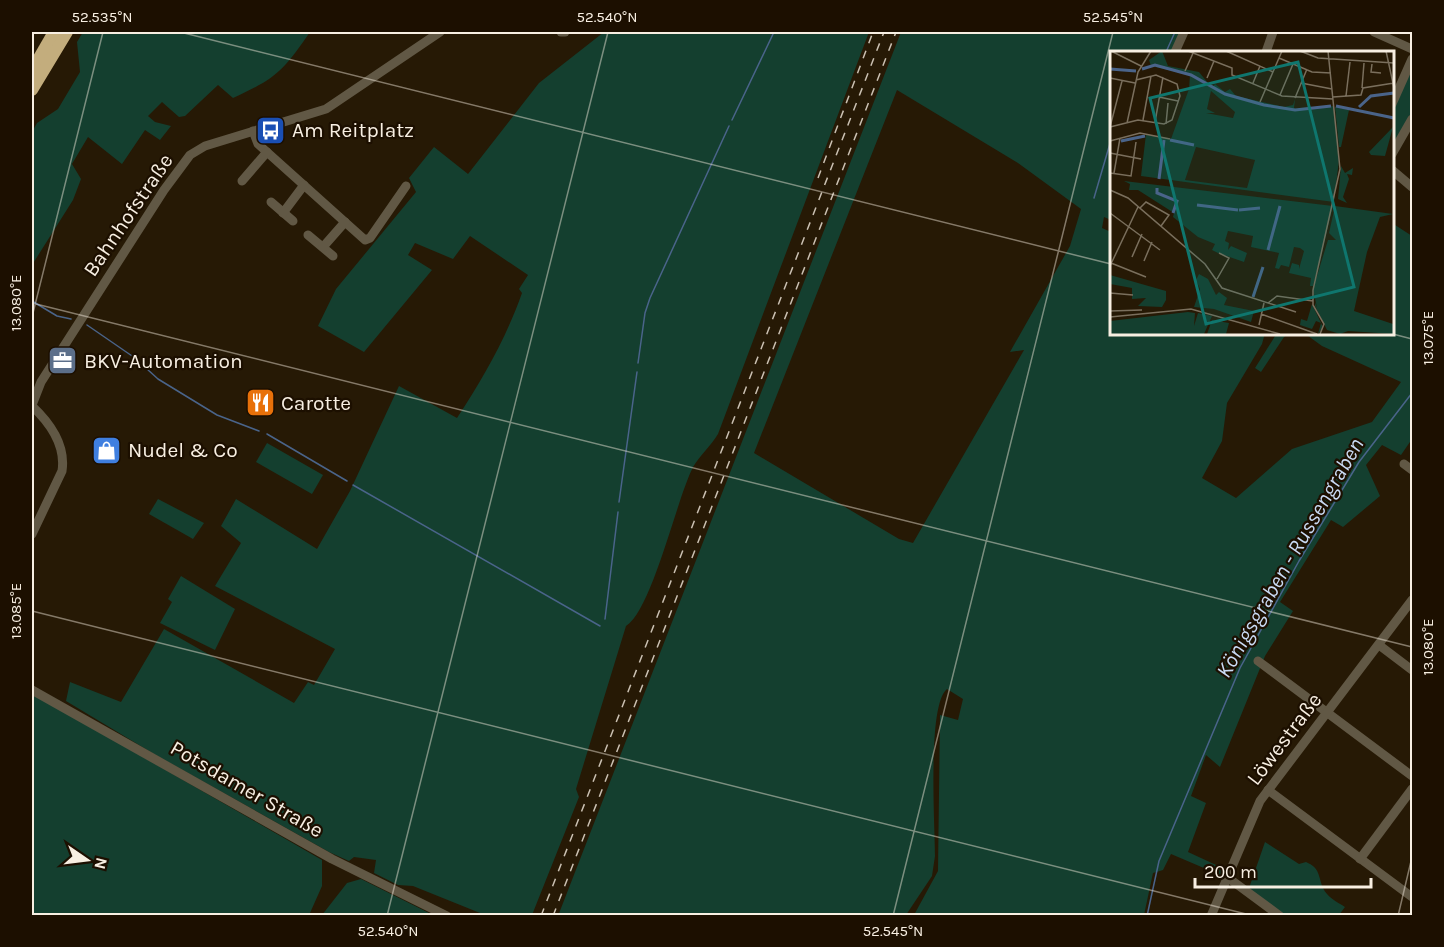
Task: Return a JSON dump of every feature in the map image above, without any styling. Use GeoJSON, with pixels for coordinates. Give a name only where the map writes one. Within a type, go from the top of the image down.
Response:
{"type":"FeatureCollection","features":[{"type":"Feature","properties":{"kind":"highway"},"geometry":{"type":"LineString","coordinates":[[32,69],[54,32]]}},
{"type":"Feature","properties":{"kind":"highway"},"geometry":{"type":"LineString","coordinates":[[32,90],[67,32]]}},
{"type":"Feature","properties":{"kind":"street","name":"Bahnhofstraße"},"geometry":{"type":"LineString","coordinates":[[32,405],[41,382],[123,252],[187,159],[201,147],[293,121],[340,102],[440,32]]}},
{"type":"Feature","properties":{"kind":"street"},"geometry":{"type":"LineString","coordinates":[[1176,51],[1185,32]]}},
{"type":"Feature","properties":{"kind":"street"},"geometry":{"type":"LineString","coordinates":[[1266,51],[1273,32]]}},
{"type":"Feature","properties":{"kind":"street"},"geometry":{"type":"LineString","coordinates":[[1374,32],[1413,49]]}},
{"type":"Feature","properties":{"kind":"street"},"geometry":{"type":"LineString","coordinates":[[1393,101],[1413,59]]}},
{"type":"Feature","properties":{"kind":"street"},"geometry":{"type":"LineString","coordinates":[[1393,152],[1413,119]]}},
{"type":"Feature","properties":{"kind":"street"},"geometry":{"type":"LineString","coordinates":[[253,131],[258,144],[345,222],[369,240],[406,186]]}},
{"type":"Feature","properties":{"kind":"street"},"geometry":{"type":"LineString","coordinates":[[242,181],[267,152]]}},
{"type":"Feature","properties":{"kind":"street"},"geometry":{"type":"LineString","coordinates":[[1393,171],[1413,187]]}},
{"type":"Feature","properties":{"kind":"street"},"geometry":{"type":"LineString","coordinates":[[283,212],[304,185]]}},
{"type":"Feature","properties":{"kind":"street"},"geometry":{"type":"LineString","coordinates":[[271,202],[293,221]]}},
{"type":"Feature","properties":{"kind":"street"},"geometry":{"type":"LineString","coordinates":[[323,247],[345,222]]}},
{"type":"Feature","properties":{"kind":"street"},"geometry":{"type":"LineString","coordinates":[[308,235],[333,256]]}},
{"type":"Feature","properties":{"kind":"street"},"geometry":{"type":"LineString","coordinates":[[32,377],[41,382]]}},
{"type":"Feature","properties":{"kind":"street"},"geometry":{"type":"LineString","coordinates":[[32,405],[45,418],[63,452],[62,471],[34,520],[32,534]]}},
{"type":"Feature","properties":{"kind":"street"},"geometry":{"type":"LineString","coordinates":[[1404,464],[1413,470]]}},
{"type":"Feature","properties":{"kind":"street","name":"Löwestraße"},"geometry":{"type":"LineString","coordinates":[[1211,915],[1260,801],[1413,600]]}},
{"type":"Feature","properties":{"kind":"street"},"geometry":{"type":"LineString","coordinates":[[1379,645],[1413,670]]}},
{"type":"Feature","properties":{"kind":"street"},"geometry":{"type":"LineString","coordinates":[[1258,661],[1413,776]]}},
{"type":"Feature","properties":{"kind":"street","name":"Potsdamer Straße"},"geometry":{"type":"LineString","coordinates":[[32,690],[323,854],[447,915]]}},
{"type":"Feature","properties":{"kind":"street"},"geometry":{"type":"LineString","coordinates":[[1360,858],[1413,789]]}},
{"type":"Feature","properties":{"kind":"street"},"geometry":{"type":"LineString","coordinates":[[1268,790],[1413,897]]}},
{"type":"Feature","properties":{"kind":"street"},"geometry":{"type":"LineString","coordinates":[[1227,877],[1280,915]]}},
{"type":"Feature","properties":{"kind":"green space"},"geometry":{"type":"Polygon","coordinates":[[[83,32],[310,32],[278,72],[248,91],[233,98],[218,85],[185,116],[179,117],[162,102],[148,116],[155,122],[171,126],[160,140],[145,130],[122,164],[88,137],[72,164],[81,179],[73,200],[32,265],[32,132],[37,123],[58,109],[80,72],[77,42],[83,32]]]}},
{"type":"Feature","properties":{"kind":"green space"},"geometry":{"type":"Polygon","coordinates":[[[604,32],[869,32],[718,434],[693,467],[654,578],[636,616],[626,626],[576,789],[579,797],[532,915],[485,915],[413,886],[398,885],[374,873],[376,860],[354,857],[349,861],[329,852],[154,754],[66,701],[70,682],[121,702],[164,629],[294,703],[308,682],[314,685],[335,649],[215,586],[241,543],[221,526],[236,499],[317,549],[350,491],[399,386],[457,418],[502,342],[522,293],[519,289],[528,275],[470,236],[453,259],[415,243],[408,255],[432,270],[364,352],[318,326],[336,289],[416,192],[409,178],[434,147],[468,174],[539,83],[604,32]]]}},
{"type":"Feature","properties":{"kind":"green space"},"geometry":{"type":"Polygon","coordinates":[[[901,32],[1182,32],[1173,51],[1110,51],[1110,220],[1104,217],[1102,228],[1110,232],[1110,334],[1265,334],[1262,344],[1227,403],[1222,441],[1202,478],[1236,498],[1292,449],[1372,422],[1401,382],[1322,346],[1305,334],[1393,334],[1393,224],[1412,236],[1412,439],[1401,455],[1382,445],[1366,465],[1380,496],[1343,527],[1331,520],[1280,602],[1293,611],[1265,656],[1220,767],[1206,755],[1191,796],[1206,803],[1188,852],[1227,870],[1225,877],[1171,854],[1163,870],[1153,873],[1144,915],[914,915],[938,871],[940,715],[958,720],[963,699],[947,689],[941,699],[934,741],[935,856],[932,876],[906,915],[558,916],[901,32]],[[897,90],[754,453],[899,539],[913,543],[1024,350],[1010,352],[1070,246],[1081,209],[1018,163],[897,90]]]}},
{"type":"Feature","properties":{"kind":"green space"},"geometry":{"type":"Polygon","coordinates":[[[1412,61],[1412,117],[1393,151],[1393,103],[1412,61]]]}},
{"type":"Feature","properties":{"kind":"green space"},"geometry":{"type":"Polygon","coordinates":[[[1276,334],[1288,334],[1284,337],[1261,372],[1255,368],[1276,334]]]}},
{"type":"Feature","properties":{"kind":"green space"},"geometry":{"type":"Polygon","coordinates":[[[267,443],[323,475],[312,494],[256,462],[267,443]]]}},
{"type":"Feature","properties":{"kind":"green space"},"geometry":{"type":"Polygon","coordinates":[[[158,499],[204,523],[193,539],[149,514],[158,499]]]}},
{"type":"Feature","properties":{"kind":"green space"},"geometry":{"type":"Polygon","coordinates":[[[181,576],[235,609],[215,650],[160,623],[172,602],[168,599],[181,576]]]}},
{"type":"Feature","properties":{"kind":"green space"},"geometry":{"type":"Polygon","coordinates":[[[32,693],[322,860],[322,886],[310,913],[322,915],[32,915],[32,693]]]}},
{"type":"Feature","properties":{"kind":"green space"},"geometry":{"type":"Polygon","coordinates":[[[1265,842],[1299,864],[1306,862],[1314,867],[1325,891],[1332,899],[1345,907],[1339,915],[1281,915],[1248,891],[1265,842]]]}},
{"type":"Feature","properties":{"kind":"green space"},"geometry":{"type":"Polygon","coordinates":[[[361,879],[433,915],[322,915],[347,883],[361,879]]]}},
{"type":"Feature","properties":{"kind":"waterway"},"geometry":{"type":"LineString","coordinates":[[732,120],[774,32]]}},
{"type":"Feature","properties":{"kind":"waterway"},"geometry":{"type":"LineString","coordinates":[[1166,51],[1175,32]]}},
{"type":"Feature","properties":{"kind":"waterway"},"geometry":{"type":"LineString","coordinates":[[638,363],[645,313],[650,298],[729,126]]}},
{"type":"Feature","properties":{"kind":"waterway"},"geometry":{"type":"LineString","coordinates":[[1094,198],[1110,143]]}},
{"type":"Feature","properties":{"kind":"waterway"},"geometry":{"type":"LineString","coordinates":[[32,301],[57,316],[71,319]]}},
{"type":"Feature","properties":{"kind":"waterway"},"geometry":{"type":"LineString","coordinates":[[87,325],[135,358],[158,379],[217,415],[259,431]]}},
{"type":"Feature","properties":{"kind":"waterway"},"geometry":{"type":"LineString","coordinates":[[619,502],[637,372]]}},
{"type":"Feature","properties":{"kind":"waterway","name":"Königsgraben - Russengraben"},"geometry":{"type":"LineString","coordinates":[[1147,916],[1159,861],[1240,668],[1299,561],[1359,462],[1412,393]]}},
{"type":"Feature","properties":{"kind":"waterway"},"geometry":{"type":"LineString","coordinates":[[267,434],[347,481]]}},
{"type":"Feature","properties":{"kind":"waterway"},"geometry":{"type":"LineString","coordinates":[[353,485],[600,626]]}},
{"type":"Feature","properties":{"kind":"waterway"},"geometry":{"type":"LineString","coordinates":[[605,619],[618,512]]}},
{"type":"Feature","properties":{"kind":"railway"},"geometry":{"type":"LineString","coordinates":[[818,178],[873,32]]}},
{"type":"Feature","properties":{"kind":"railway"},"geometry":{"type":"LineString","coordinates":[[541,916],[884,32]]}},
{"type":"Feature","properties":{"kind":"railway"},"geometry":{"type":"LineString","coordinates":[[553,916],[896,32]]}},
{"type":"Feature","properties":{"kind":"place","name":"Am Reitplatz"},"geometry":{"type":"Point","coordinates":[271,130]}},
{"type":"Feature","properties":{"kind":"place","name":"BKV-Automation"},"geometry":{"type":"Point","coordinates":[63,361]}},
{"type":"Feature","properties":{"kind":"place","name":"Carotte"},"geometry":{"type":"Point","coordinates":[260,403]}},
{"type":"Feature","properties":{"kind":"place","name":"Nudel & Co"},"geometry":{"type":"Point","coordinates":[107,450]}}]}
